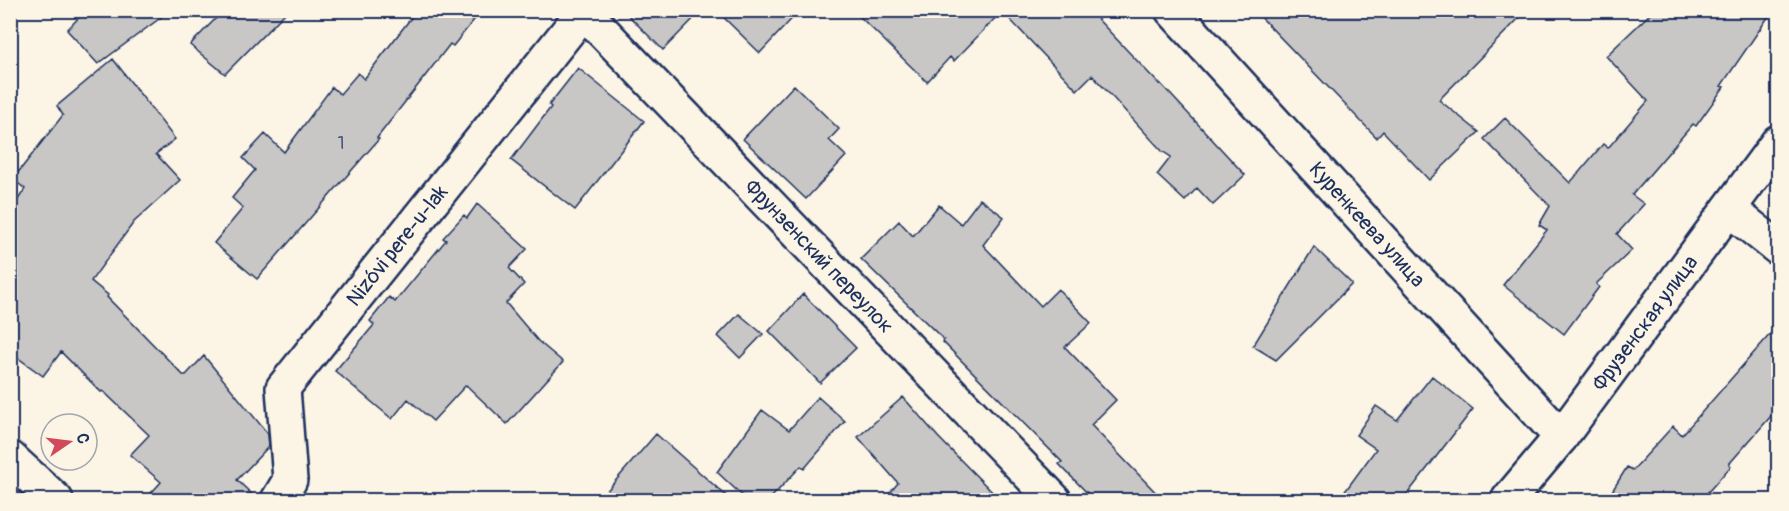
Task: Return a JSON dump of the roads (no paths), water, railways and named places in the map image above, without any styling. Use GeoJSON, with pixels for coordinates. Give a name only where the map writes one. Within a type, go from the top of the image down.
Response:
{"type":"FeatureCollection","features":[{"type":"Feature","properties":{"kind":"street","name":"Куренкеева улица"},"geometry":{"type":"LineString","coordinates":[[1172,10],[1561,437]]}},
{"type":"Feature","properties":{"kind":"street","name":"Nizóvi pere-u-lak"},"geometry":{"type":"LineString","coordinates":[[278,501],[290,480],[283,388],[584,11]]}},
{"type":"Feature","properties":{"kind":"street","name":"Фрунзенский переулок"},"geometry":{"type":"LineString","coordinates":[[584,11],[1054,501]]}},
{"type":"Feature","properties":{"kind":"street","name":"Фрузенская улица"},"geometry":{"type":"LineString","coordinates":[[1508,501],[1561,437],[1779,142]]}},
{"type":"Feature","properties":{"kind":"street"},"geometry":{"type":"LineString","coordinates":[[1729,209],[1779,248]]}},
{"type":"Feature","properties":{"kind":"street"},"geometry":{"type":"LineString","coordinates":[[10,458],[56,501]]}}]}
